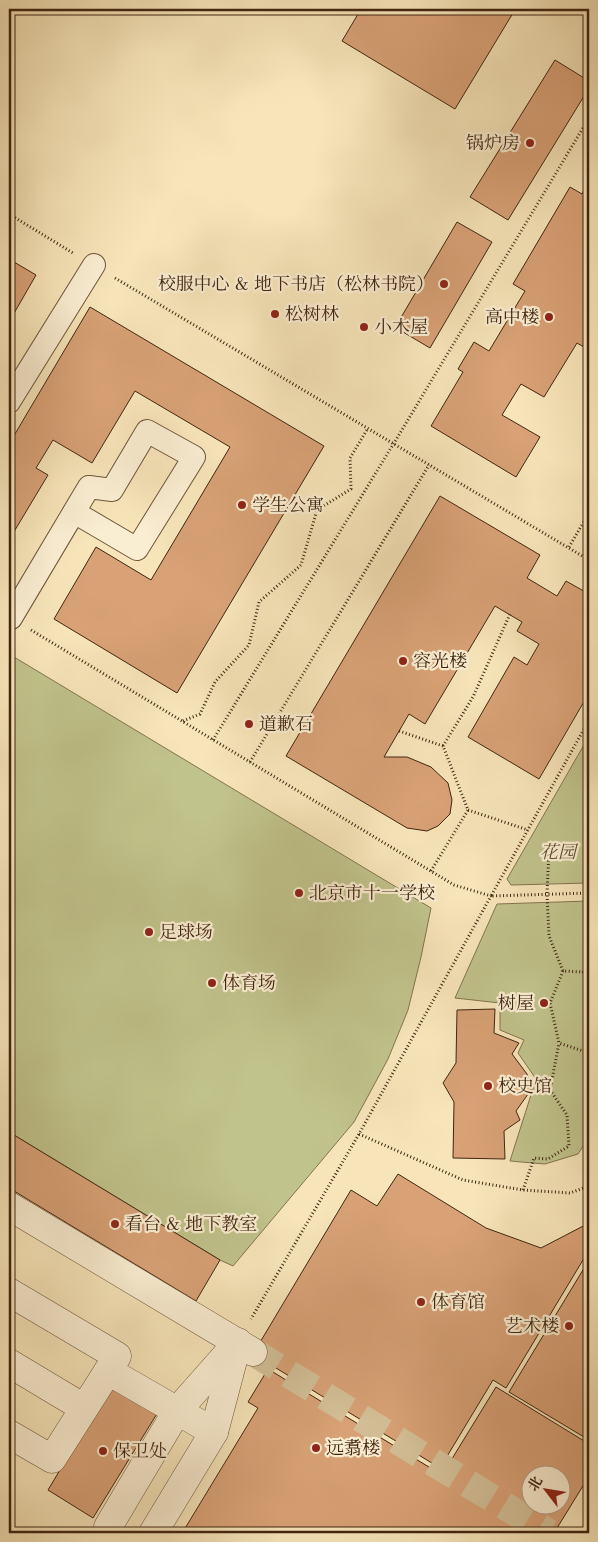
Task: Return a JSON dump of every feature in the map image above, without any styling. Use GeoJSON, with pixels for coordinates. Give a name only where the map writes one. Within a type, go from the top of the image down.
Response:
{"type":"FeatureCollection","features":[{"type":"Feature","properties":{"kind":"street"},"geometry":{"type":"LineString","coordinates":[[9,402],[94,265]]}},
{"type":"Feature","properties":{"kind":"street"},"geometry":{"type":"LineString","coordinates":[[11,618],[74,512],[89,487],[112,490],[148,431],[194,457],[137,549],[74,512]]}},
{"type":"Feature","properties":{"kind":"street"},"geometry":{"type":"LineString","coordinates":[[9,1206],[245,1347]]}},
{"type":"Feature","properties":{"kind":"street"},"geometry":{"type":"LineString","coordinates":[[9,1292],[116,1356],[52,1459],[9,1434]]}},
{"type":"Feature","properties":{"kind":"street"},"geometry":{"type":"LineString","coordinates":[[108,1533],[108,1527],[177,1411],[245,1347]]}},
{"type":"Feature","properties":{"kind":"street"},"geometry":{"type":"LineString","coordinates":[[153,1533],[214,1432],[245,1347]]}},
{"type":"Feature","properties":{"kind":"street"},"geometry":{"type":"LineString","coordinates":[[9,1362],[84,1408]]}},
{"type":"Feature","properties":{"kind":"street"},"geometry":{"type":"LineString","coordinates":[[108,1370],[214,1432]]}},
{"type":"Feature","properties":{"kind":"path"},"geometry":{"type":"LineString","coordinates":[[214,740],[589,118]]}},
{"type":"Feature","properties":{"kind":"path"},"geometry":{"type":"LineString","coordinates":[[9,214],[589,560]]}},
{"type":"Feature","properties":{"kind":"path"},"geometry":{"type":"LineString","coordinates":[[182,722],[200,714],[214,682],[249,645],[259,602],[301,565],[317,510],[351,489],[350,458],[368,428]]}},
{"type":"Feature","properties":{"kind":"path"},"geometry":{"type":"LineString","coordinates":[[250,762],[429,464]]}},
{"type":"Feature","properties":{"kind":"path"},"geometry":{"type":"LineString","coordinates":[[569,547],[589,513]]}},
{"type":"Feature","properties":{"kind":"path"},"geometry":{"type":"LineString","coordinates":[[443,746],[473,697],[510,614]]}},
{"type":"Feature","properties":{"kind":"path"},"geometry":{"type":"LineString","coordinates":[[11,618],[454,885],[491,896],[589,893]]}},
{"type":"Feature","properties":{"kind":"path"},"geometry":{"type":"LineString","coordinates":[[245,1347],[359,1134],[589,720]]}},
{"type":"Feature","properties":{"kind":"path"},"geometry":{"type":"LineString","coordinates":[[399,731],[443,746],[468,810]]}},
{"type":"Feature","properties":{"kind":"path"},"geometry":{"type":"LineString","coordinates":[[431,871],[468,810]]}},
{"type":"Feature","properties":{"kind":"path"},"geometry":{"type":"LineString","coordinates":[[468,810],[528,830]]}},
{"type":"Feature","properties":{"kind":"path"},"geometry":{"type":"LineString","coordinates":[[522,1190],[534,1158],[548,1159],[569,1146],[567,1115],[550,1090],[559,1043],[550,1002],[563,971],[548,936],[549,850]]}},
{"type":"Feature","properties":{"kind":"path"},"geometry":{"type":"LineString","coordinates":[[589,958],[583,972],[589,985]]}},
{"type":"Feature","properties":{"kind":"path"},"geometry":{"type":"LineString","coordinates":[[563,971],[583,972]]}},
{"type":"Feature","properties":{"kind":"path"},"geometry":{"type":"LineString","coordinates":[[559,1043],[589,1053]]}},
{"type":"Feature","properties":{"kind":"path"},"geometry":{"type":"LineString","coordinates":[[359,1134],[463,1180],[522,1190],[570,1193],[589,1186]]}},
{"type":"Feature","properties":{"kind":"green space","name":"体育场"},"geometry":{"type":"Polygon","coordinates":[[[9,654],[431,908],[408,1010],[388,1059],[354,1122],[233,1266],[220,1260],[9,1132],[9,654]]]}},
{"type":"Feature","properties":{"kind":"green space","name":"花园"},"geometry":{"type":"Polygon","coordinates":[[[589,736],[589,883],[511,885],[507,879],[589,736]]]}},
{"type":"Feature","properties":{"kind":"green space"},"geometry":{"type":"Polygon","coordinates":[[[589,901],[589,1137],[578,1154],[545,1164],[510,1161],[536,1079],[518,1053],[524,1040],[500,1030],[500,1003],[455,998],[497,904],[589,901]]]}},
{"type":"Feature","properties":{"kind":"building"},"geometry":{"type":"Polygon","coordinates":[[[361,9],[505,9],[513,13],[455,109],[342,41],[361,9]]]}},
{"type":"Feature","properties":{"kind":"building","name":"锅炉房"},"geometry":{"type":"Polygon","coordinates":[[[555,60],[589,81],[589,88],[508,220],[470,197],[555,60]]]}},
{"type":"Feature","properties":{"kind":"building","name":"高中楼"},"geometry":{"type":"Polygon","coordinates":[[[589,181],[589,350],[577,343],[544,397],[521,384],[502,415],[540,437],[516,477],[431,426],[463,372],[458,369],[474,342],[489,351],[525,291],[513,284],[570,187],[582,194],[589,181]]]}},
{"type":"Feature","properties":{"kind":"building","name":"校服中心 & 地下书店（松林书院）"},"geometry":{"type":"Polygon","coordinates":[[[457,222],[492,242],[430,348],[396,326],[457,222]]]}},
{"type":"Feature","properties":{"kind":"building"},"geometry":{"type":"Polygon","coordinates":[[[9,259],[36,275],[9,322],[9,259]]]}},
{"type":"Feature","properties":{"kind":"building","name":"学生公寓"},"geometry":{"type":"Polygon","coordinates":[[[90,307],[324,446],[177,693],[54,619],[96,547],[151,580],[230,447],[135,391],[92,463],[53,440],[36,468],[48,475],[9,540],[9,444],[90,307]]]}},
{"type":"Feature","properties":{"kind":"building","name":"容光楼"},"geometry":{"type":"Polygon","coordinates":[[[440,496],[540,555],[527,578],[557,596],[566,581],[589,594],[589,693],[539,779],[468,737],[514,657],[527,665],[539,644],[517,631],[522,622],[495,606],[425,724],[409,714],[384,757],[407,757],[431,767],[448,783],[452,800],[450,814],[438,826],[427,831],[407,828],[286,756],[440,496]]]}},
{"type":"Feature","properties":{"kind":"building","name":"校史馆"},"geometry":{"type":"Polygon","coordinates":[[[495,1009],[494,1033],[519,1043],[512,1054],[527,1074],[531,1090],[516,1111],[520,1120],[504,1131],[505,1159],[453,1158],[454,1102],[443,1083],[456,1063],[457,1010],[495,1009]]]}},
{"type":"Feature","properties":{"kind":"building","name":"看台 & 地下教室"},"geometry":{"type":"Polygon","coordinates":[[[9,1132],[220,1260],[196,1301],[9,1188],[9,1132]]]}},
{"type":"Feature","properties":{"kind":"building","name":"体育馆"},"geometry":{"type":"Polygon","coordinates":[[[398,1174],[486,1228],[541,1248],[589,1223],[589,1250],[506,1388],[493,1380],[440,1468],[253,1354],[351,1190],[377,1206],[398,1174]]]}},
{"type":"Feature","properties":{"kind":"building","name":"艺术楼"},"geometry":{"type":"Polygon","coordinates":[[[589,1260],[589,1440],[509,1392],[589,1260]]]}},
{"type":"Feature","properties":{"kind":"building","name":"远翥楼"},"geometry":{"type":"Polygon","coordinates":[[[268,1369],[442,1475],[496,1387],[589,1444],[589,1476],[570,1507],[570,1464],[520,1464],[520,1514],[566,1514],[554,1533],[189,1533],[184,1530],[258,1408],[248,1402],[268,1369]]]}},
{"type":"Feature","properties":{"kind":"building","name":"保卫处"},"geometry":{"type":"Polygon","coordinates":[[[112,1383],[158,1412],[93,1518],[48,1490],[112,1383]]]}},
{"type":"Feature","properties":{"kind":"tunnel"},"geometry":{"type":"LineString","coordinates":[[253,1352],[549,1533]]}},
{"type":"Feature","properties":{"kind":"place","name":"锅炉房"},"geometry":{"type":"Point","coordinates":[530,143]}},
{"type":"Feature","properties":{"kind":"place","name":"校服中心 & 地下书店（松林书院）"},"geometry":{"type":"Point","coordinates":[444,284]}},
{"type":"Feature","properties":{"kind":"place","name":"松树林"},"geometry":{"type":"Point","coordinates":[275,314]}},
{"type":"Feature","properties":{"kind":"place","name":"高中楼"},"geometry":{"type":"Point","coordinates":[549,317]}},
{"type":"Feature","properties":{"kind":"place","name":"小木屋"},"geometry":{"type":"Point","coordinates":[364,327]}},
{"type":"Feature","properties":{"kind":"place","name":"学生公寓"},"geometry":{"type":"Point","coordinates":[242,505]}},
{"type":"Feature","properties":{"kind":"place","name":"容光楼"},"geometry":{"type":"Point","coordinates":[403,661]}},
{"type":"Feature","properties":{"kind":"place","name":"道歉石"},"geometry":{"type":"Point","coordinates":[249,724]}},
{"type":"Feature","properties":{"kind":"place","name":"北京市十一学校"},"geometry":{"type":"Point","coordinates":[299,893]}},
{"type":"Feature","properties":{"kind":"place","name":"足球场"},"geometry":{"type":"Point","coordinates":[149,932]}},
{"type":"Feature","properties":{"kind":"place","name":"体育场"},"geometry":{"type":"Point","coordinates":[212,983]}},
{"type":"Feature","properties":{"kind":"place","name":"树屋"},"geometry":{"type":"Point","coordinates":[544,1003]}},
{"type":"Feature","properties":{"kind":"place","name":"校史馆"},"geometry":{"type":"Point","coordinates":[488,1086]}},
{"type":"Feature","properties":{"kind":"place","name":"看台 & 地下教室"},"geometry":{"type":"Point","coordinates":[115,1224]}},
{"type":"Feature","properties":{"kind":"place","name":"体育馆"},"geometry":{"type":"Point","coordinates":[421,1302]}},
{"type":"Feature","properties":{"kind":"place","name":"艺术楼"},"geometry":{"type":"Point","coordinates":[569,1326]}},
{"type":"Feature","properties":{"kind":"place","name":"远翥楼"},"geometry":{"type":"Point","coordinates":[316,1448]}},
{"type":"Feature","properties":{"kind":"place","name":"保卫处"},"geometry":{"type":"Point","coordinates":[103,1451]}}]}
